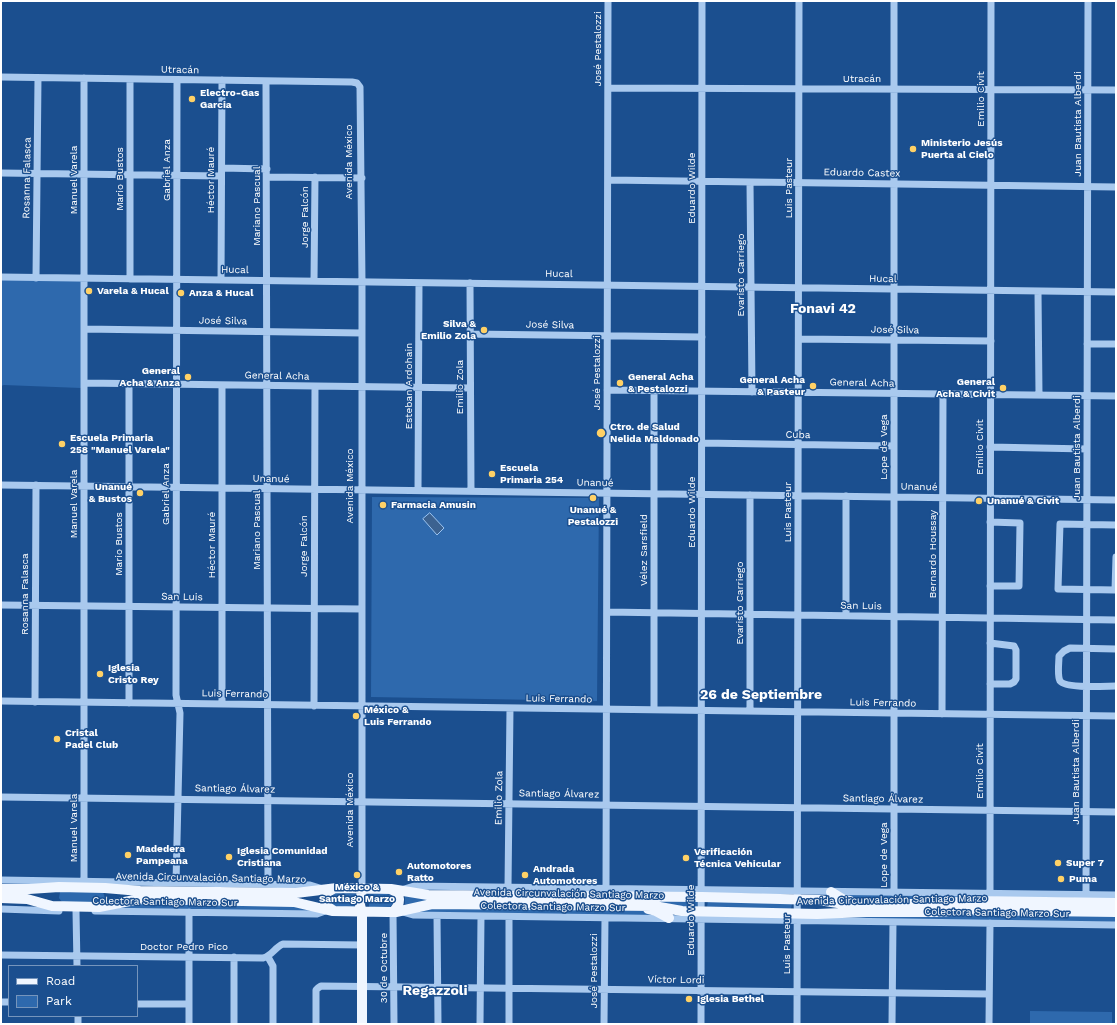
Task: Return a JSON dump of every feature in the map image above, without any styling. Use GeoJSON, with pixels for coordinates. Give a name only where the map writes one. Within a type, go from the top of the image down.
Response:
{"type":"FeatureCollection","features":[{"type":"Feature","properties":{"kind":"main road","name":"Avenida Circunvalación Santiago Marzo"},"geometry":{"type":"LineString","coordinates":[[1,889],[26,889],[63,884],[101,885],[140,891],[296,893],[337,888],[362,888],[399,890],[431,895],[702,893],[797,896],[844,904],[933,904],[973,901],[1116,903]]}},
{"type":"Feature","properties":{"kind":"main road"},"geometry":{"type":"LineString","coordinates":[[63,884],[55,890],[54,895],[55,901],[67,909]]}},
{"type":"Feature","properties":{"kind":"main road"},"geometry":{"type":"LineString","coordinates":[[101,885],[109,892],[110,897],[109,903],[102,909]]}},
{"type":"Feature","properties":{"kind":"main road"},"geometry":{"type":"LineString","coordinates":[[332,911],[327,905],[325,899],[330,890],[337,888]]}},
{"type":"Feature","properties":{"kind":"main road","name":"Avenida México"},"geometry":{"type":"LineString","coordinates":[[362,888],[366,894],[365,907],[362,912],[362,1024]]}},
{"type":"Feature","properties":{"kind":"main road"},"geometry":{"type":"LineString","coordinates":[[388,889],[396,892],[400,899],[396,912]]}},
{"type":"Feature","properties":{"kind":"main road"},"geometry":{"type":"LineString","coordinates":[[831,892],[847,901],[888,904]]}},
{"type":"Feature","properties":{"kind":"main road","name":"Avenida Circunvalación Santiago Marzo"},"geometry":{"type":"LineString","coordinates":[[1,898],[24,898],[67,909],[102,909],[140,900],[303,903],[332,911],[362,912],[396,912],[432,904],[656,906],[701,915],[797,917],[965,910],[1116,912]]}},
{"type":"Feature","properties":{"kind":"main road"},"geometry":{"type":"LineString","coordinates":[[602,905],[627,909],[652,910],[669,918]]}},
{"type":"Feature","properties":{"kind":"street","name":"José Pestalozzi"},"geometry":{"type":"LineString","coordinates":[[606,889],[608,1]]}},
{"type":"Feature","properties":{"kind":"street","name":"Eduardo Wilde"},"geometry":{"type":"LineString","coordinates":[[701,1024],[702,1]]}},
{"type":"Feature","properties":{"kind":"street","name":"Luis Pasteur"},"geometry":{"type":"LineString","coordinates":[[797,1024],[799,1]]}},
{"type":"Feature","properties":{"kind":"street","name":"Lope de Vega"},"geometry":{"type":"LineString","coordinates":[[894,1],[894,892]]}},
{"type":"Feature","properties":{"kind":"street","name":"Emilio Civit"},"geometry":{"type":"LineString","coordinates":[[990,894],[991,1]]}},
{"type":"Feature","properties":{"kind":"street","name":"Juan Bautista Alberdi"},"geometry":{"type":"LineString","coordinates":[[1086,895],[1088,1]]}},
{"type":"Feature","properties":{"kind":"street","name":"Utracán"},"geometry":{"type":"LineString","coordinates":[[1,77],[352,82],[358,84]]}},
{"type":"Feature","properties":{"kind":"street","name":"Rosanna Falasca"},"geometry":{"type":"LineString","coordinates":[[36,278],[38,78]]}},
{"type":"Feature","properties":{"kind":"street","name":"Manuel Varela"},"geometry":{"type":"LineString","coordinates":[[84,78],[84,881]]}},
{"type":"Feature","properties":{"kind":"street","name":"Mario Bustos"},"geometry":{"type":"LineString","coordinates":[[130,79],[130,279]]}},
{"type":"Feature","properties":{"kind":"street","name":"Gabriel Anza"},"geometry":{"type":"LineString","coordinates":[[176,883],[180,713],[176,695],[177,80]]}},
{"type":"Feature","properties":{"kind":"street","name":"Héctor Mauré"},"geometry":{"type":"LineString","coordinates":[[221,280],[222,80]]}},
{"type":"Feature","properties":{"kind":"street","name":"Mariano Pascual"},"geometry":{"type":"LineString","coordinates":[[266,81],[268,884]]}},
{"type":"Feature","properties":{"kind":"street","name":"Avenida México"},"geometry":{"type":"LineString","coordinates":[[358,84],[361,90],[362,178],[362,888]]}},
{"type":"Feature","properties":{"kind":"street","name":"Utracán"},"geometry":{"type":"LineString","coordinates":[[608,88],[1116,90]]}},
{"type":"Feature","properties":{"kind":"street"},"geometry":{"type":"LineString","coordinates":[[222,168],[266,169]]}},
{"type":"Feature","properties":{"kind":"street"},"geometry":{"type":"LineString","coordinates":[[1,173],[222,176]]}},
{"type":"Feature","properties":{"kind":"street"},"geometry":{"type":"LineString","coordinates":[[266,177],[362,178]]}},
{"type":"Feature","properties":{"kind":"street","name":"Jorge Falcón"},"geometry":{"type":"LineString","coordinates":[[314,281],[315,177]]}},
{"type":"Feature","properties":{"kind":"street","name":"Eduardo Castex"},"geometry":{"type":"LineString","coordinates":[[608,180],[1116,186]]}},
{"type":"Feature","properties":{"kind":"street","name":"Evaristo Carriego"},"geometry":{"type":"LineString","coordinates":[[750,182],[752,392]]}},
{"type":"Feature","properties":{"kind":"street","name":"Hucal"},"geometry":{"type":"LineString","coordinates":[[1,277],[1116,292]]}},
{"type":"Feature","properties":{"kind":"street","name":"Esteban Ardohain"},"geometry":{"type":"LineString","coordinates":[[418,490],[419,282]]}},
{"type":"Feature","properties":{"kind":"street","name":"Emilio Zola"},"geometry":{"type":"LineString","coordinates":[[470,283],[470,491]]}},
{"type":"Feature","properties":{"kind":"street"},"geometry":{"type":"LineString","coordinates":[[1038,291],[1039,395]]}},
{"type":"Feature","properties":{"kind":"street","name":"José Silva"},"geometry":{"type":"LineString","coordinates":[[84,329],[362,333]]}},
{"type":"Feature","properties":{"kind":"street","name":"José Silva"},"geometry":{"type":"LineString","coordinates":[[470,334],[702,337]]}},
{"type":"Feature","properties":{"kind":"street","name":"José Silva"},"geometry":{"type":"LineString","coordinates":[[798,339],[991,341]]}},
{"type":"Feature","properties":{"kind":"street"},"geometry":{"type":"LineString","coordinates":[[1087,344],[1116,344]]}},
{"type":"Feature","properties":{"kind":"street","name":"General Acha"},"geometry":{"type":"LineString","coordinates":[[84,383],[470,388]]}},
{"type":"Feature","properties":{"kind":"street","name":"Mario Bustos"},"geometry":{"type":"LineString","coordinates":[[129,384],[129,703]]}},
{"type":"Feature","properties":{"kind":"street","name":"Héctor Mauré"},"geometry":{"type":"LineString","coordinates":[[222,385],[222,704]]}},
{"type":"Feature","properties":{"kind":"street","name":"Jorge Falcón"},"geometry":{"type":"LineString","coordinates":[[314,386],[314,706]]}},
{"type":"Feature","properties":{"kind":"street","name":"General Acha"},"geometry":{"type":"LineString","coordinates":[[607,390],[1116,396]]}},
{"type":"Feature","properties":{"kind":"street","name":"Vélez Sarsfield"},"geometry":{"type":"LineString","coordinates":[[654,390],[654,710]]}},
{"type":"Feature","properties":{"kind":"street","name":"Bernardo Houssay"},"geometry":{"type":"LineString","coordinates":[[942,714],[943,394]]}},
{"type":"Feature","properties":{"kind":"street","name":"Cuba"},"geometry":{"type":"LineString","coordinates":[[702,443],[894,446]]}},
{"type":"Feature","properties":{"kind":"street"},"geometry":{"type":"LineString","coordinates":[[990,447],[1087,449]]}},
{"type":"Feature","properties":{"kind":"street","name":"Unanué"},"geometry":{"type":"LineString","coordinates":[[1,485],[1116,500]]}},
{"type":"Feature","properties":{"kind":"street","name":"Rosanna Falasca"},"geometry":{"type":"LineString","coordinates":[[35,702],[36,485]]}},
{"type":"Feature","properties":{"kind":"street","name":"Evaristo Carriego"},"geometry":{"type":"LineString","coordinates":[[750,495],[750,711]]}},
{"type":"Feature","properties":{"kind":"street"},"geometry":{"type":"LineString","coordinates":[[846,496],[846,616]]}},
{"type":"Feature","properties":{"kind":"street"},"geometry":{"type":"LineString","coordinates":[[990,522],[1020,523],[1019,586],[990,586]]}},
{"type":"Feature","properties":{"kind":"street"},"geometry":{"type":"LineString","coordinates":[[1116,526],[1060,524],[1058,589],[1115,590],[1116,557]]}},
{"type":"Feature","properties":{"kind":"street","name":"San Luis"},"geometry":{"type":"LineString","coordinates":[[1,606],[362,609]]}},
{"type":"Feature","properties":{"kind":"street","name":"San Luis"},"geometry":{"type":"LineString","coordinates":[[606,612],[1116,620]]}},
{"type":"Feature","properties":{"kind":"street"},"geometry":{"type":"LineString","coordinates":[[990,643],[1014,646],[1016,650],[1016,678],[1014,682],[1010,684],[990,684]]}},
{"type":"Feature","properties":{"kind":"street"},"geometry":{"type":"LineString","coordinates":[[1116,649],[1070,648],[1064,650],[1059,656],[1059,678],[1061,682],[1065,684],[1086,686],[1116,686]]}},
{"type":"Feature","properties":{"kind":"street","name":"Luis Ferrando"},"geometry":{"type":"LineString","coordinates":[[1,701],[1116,716]]}},
{"type":"Feature","properties":{"kind":"street","name":"Emilio Zola"},"geometry":{"type":"LineString","coordinates":[[508,887],[510,708]]}},
{"type":"Feature","properties":{"kind":"street","name":"Santiago Álvarez"},"geometry":{"type":"LineString","coordinates":[[1,797],[178,798],[1116,812]]}},
{"type":"Feature","properties":{"kind":"street","name":"Colectora Santiago Marzo Sur"},"geometry":{"type":"LineString","coordinates":[[1,880],[63,884],[84,881],[101,885],[176,883],[310,885],[324,890]]}},
{"type":"Feature","properties":{"kind":"street","name":"Colectora Santiago Marzo Sur"},"geometry":{"type":"LineString","coordinates":[[399,890],[414,886],[606,889],[702,893]]}},
{"type":"Feature","properties":{"kind":"street","name":"Colectora Santiago Marzo Sur"},"geometry":{"type":"LineString","coordinates":[[797,896],[831,892],[1116,896]]}},
{"type":"Feature","properties":{"kind":"street"},"geometry":{"type":"LineString","coordinates":[[67,909],[77,956],[77,965]]}},
{"type":"Feature","properties":{"kind":"street","name":"Colectora Santiago Marzo Sur"},"geometry":{"type":"LineString","coordinates":[[1,910],[102,909],[317,914],[332,911]]}},
{"type":"Feature","properties":{"kind":"street"},"geometry":{"type":"LineString","coordinates":[[189,912],[189,1024]]}},
{"type":"Feature","properties":{"kind":"street","name":"Colectora Santiago Marzo Sur"},"geometry":{"type":"LineString","coordinates":[[396,912],[409,915],[437,916],[604,918],[669,918],[701,915]]}},
{"type":"Feature","properties":{"kind":"street","name":"30 de Octubre"},"geometry":{"type":"LineString","coordinates":[[394,1024],[396,912]]}},
{"type":"Feature","properties":{"kind":"street"},"geometry":{"type":"LineString","coordinates":[[437,916],[438,1024]]}},
{"type":"Feature","properties":{"kind":"street"},"geometry":{"type":"LineString","coordinates":[[480,1024],[481,916]]}},
{"type":"Feature","properties":{"kind":"street"},"geometry":{"type":"LineString","coordinates":[[509,916],[509,1024]]}},
{"type":"Feature","properties":{"kind":"street","name":"Colectora Santiago Marzo Sur"},"geometry":{"type":"LineString","coordinates":[[797,917],[893,922],[1116,924]]}},
{"type":"Feature","properties":{"kind":"street","name":"José Pestalozzi"},"geometry":{"type":"LineString","coordinates":[[604,918],[604,1024]]}},
{"type":"Feature","properties":{"kind":"street"},"geometry":{"type":"LineString","coordinates":[[892,1024],[893,922]]}},
{"type":"Feature","properties":{"kind":"street"},"geometry":{"type":"LineString","coordinates":[[989,1024],[990,923]]}},
{"type":"Feature","properties":{"kind":"street"},"geometry":{"type":"LineString","coordinates":[[274,1024],[273,966],[268,956],[284,944],[362,944]]}},
{"type":"Feature","properties":{"kind":"street","name":"Doctor Pedro Pico"},"geometry":{"type":"LineString","coordinates":[[1,955],[264,958],[268,956]]}},
{"type":"Feature","properties":{"kind":"street"},"geometry":{"type":"LineString","coordinates":[[234,957],[234,1024]]}},
{"type":"Feature","properties":{"kind":"street","name":"Víctor Lordi"},"geometry":{"type":"LineString","coordinates":[[316,1024],[316,991],[321,986],[989,994]]}},
{"type":"Feature","properties":{"kind":"street"},"geometry":{"type":"LineString","coordinates":[[138,1004],[189,1004]]}},
{"type":"Feature","properties":{"kind":"green space"},"geometry":{"type":"Polygon","coordinates":[[[1,278],[82,279],[81,388],[1,386],[1,278]]]}},
{"type":"Feature","properties":{"kind":"green space"},"geometry":{"type":"Polygon","coordinates":[[[372,497],[599,498],[597,701],[371,697],[372,497]]]}},
{"type":"Feature","properties":{"kind":"green space"},"geometry":{"type":"Polygon","coordinates":[[[60,892],[103,892],[105,898],[102,903],[62,902],[59,898],[60,892]]]}},
{"type":"Feature","properties":{"kind":"green space"},"geometry":{"type":"Polygon","coordinates":[[[336,893],[357,894],[356,907],[337,907],[333,905],[331,899],[336,893]]]}},
{"type":"Feature","properties":{"kind":"green space"},"geometry":{"type":"Polygon","coordinates":[[[370,894],[388,894],[395,901],[390,907],[369,907],[370,894]]]}},
{"type":"Feature","properties":{"kind":"green space"},"geometry":{"type":"Polygon","coordinates":[[[840,894],[1116,897],[888,902],[870,899],[847,899],[840,894]]]}},
{"type":"Feature","properties":{"kind":"green space"},"geometry":{"type":"Polygon","coordinates":[[[405,896],[697,901],[697,907],[407,905],[405,904],[405,896]]]}},
{"type":"Feature","properties":{"kind":"green space"},"geometry":{"type":"Polygon","coordinates":[[[708,901],[792,904],[791,909],[707,907],[708,901]]]}},
{"type":"Feature","properties":{"kind":"green space"},"geometry":{"type":"Polygon","coordinates":[[[130,903],[293,904],[319,911],[117,908],[130,903]]]}},
{"type":"Feature","properties":{"kind":"green space"},"geometry":{"type":"Polygon","coordinates":[[[425,908],[650,911],[660,916],[411,912],[425,908]]]}},
{"type":"Feature","properties":{"kind":"green space"},"geometry":{"type":"Polygon","coordinates":[[[854,914],[1116,914],[1116,922],[817,918],[854,914]]]}},
{"type":"Feature","properties":{"kind":"green space"},"geometry":{"type":"Polygon","coordinates":[[[1030,1011],[1112,1012],[1112,1024],[1030,1024],[1030,1011]]]}},
{"type":"Feature","properties":{"kind":"shaded area"},"geometry":{"type":"Polygon","coordinates":[[[430,513],[444,528],[437,535],[423,519],[430,513]]]}},
{"type":"Feature","properties":{"kind":"place","name":"Electro-Gas Garcia"},"geometry":{"type":"Point","coordinates":[192,99]}},
{"type":"Feature","properties":{"kind":"place","name":"Ministerio Jesús Puerta al Cielo"},"geometry":{"type":"Point","coordinates":[913,149]}},
{"type":"Feature","properties":{"kind":"place","name":"Varela & Hucal"},"geometry":{"type":"Point","coordinates":[89,291]}},
{"type":"Feature","properties":{"kind":"place","name":"Anza & Hucal"},"geometry":{"type":"Point","coordinates":[181,293]}},
{"type":"Feature","properties":{"kind":"place","name":"Silva & Emilio Zola"},"geometry":{"type":"Point","coordinates":[484,330]}},
{"type":"Feature","properties":{"kind":"place","name":"General Acha & Anza"},"geometry":{"type":"Point","coordinates":[188,377]}},
{"type":"Feature","properties":{"kind":"place","name":"General Acha & Pestalozzi"},"geometry":{"type":"Point","coordinates":[620,383]}},
{"type":"Feature","properties":{"kind":"place","name":"General Acha & Pasteur"},"geometry":{"type":"Point","coordinates":[813,386]}},
{"type":"Feature","properties":{"kind":"place","name":"General Acha & Civit"},"geometry":{"type":"Point","coordinates":[1003,388]}},
{"type":"Feature","properties":{"kind":"place","name":"Ctro. de Salud Nelida Maldonado"},"geometry":{"type":"Point","coordinates":[601,433]}},
{"type":"Feature","properties":{"kind":"place","name":"Escuela Primaria 258 \"Manuel Varela\""},"geometry":{"type":"Point","coordinates":[62,444]}},
{"type":"Feature","properties":{"kind":"place","name":"Escuela Primaria 254"},"geometry":{"type":"Point","coordinates":[492,474]}},
{"type":"Feature","properties":{"kind":"place","name":"Unanué & Bustos"},"geometry":{"type":"Point","coordinates":[140,493]}},
{"type":"Feature","properties":{"kind":"place","name":"Unanué & Pestalozzi"},"geometry":{"type":"Point","coordinates":[593,498]}},
{"type":"Feature","properties":{"kind":"place","name":"Unanué & Civit"},"geometry":{"type":"Point","coordinates":[979,501]}},
{"type":"Feature","properties":{"kind":"place","name":"Farmacia Amusin"},"geometry":{"type":"Point","coordinates":[383,505]}},
{"type":"Feature","properties":{"kind":"place","name":"Iglesia Cristo Rey"},"geometry":{"type":"Point","coordinates":[100,674]}},
{"type":"Feature","properties":{"kind":"place","name":"México & Luis Ferrando"},"geometry":{"type":"Point","coordinates":[356,716]}},
{"type":"Feature","properties":{"kind":"place","name":"Cristal Padel Club"},"geometry":{"type":"Point","coordinates":[57,739]}},
{"type":"Feature","properties":{"kind":"place","name":"Madedera Pampeana"},"geometry":{"type":"Point","coordinates":[128,855]}},
{"type":"Feature","properties":{"kind":"place","name":"Iglesia Comunidad Cristiana"},"geometry":{"type":"Point","coordinates":[229,857]}},
{"type":"Feature","properties":{"kind":"place","name":"Verificación Técnica Vehicular"},"geometry":{"type":"Point","coordinates":[686,858]}},
{"type":"Feature","properties":{"kind":"place","name":"Super 7"},"geometry":{"type":"Point","coordinates":[1058,863]}},
{"type":"Feature","properties":{"kind":"place","name":"Automotores Ratto"},"geometry":{"type":"Point","coordinates":[399,872]}},
{"type":"Feature","properties":{"kind":"place","name":"México & Santiago Marzo"},"geometry":{"type":"Point","coordinates":[357,875]}},
{"type":"Feature","properties":{"kind":"place","name":"Andrada Automotores"},"geometry":{"type":"Point","coordinates":[525,875]}},
{"type":"Feature","properties":{"kind":"place","name":"Puma"},"geometry":{"type":"Point","coordinates":[1061,879]}},
{"type":"Feature","properties":{"kind":"place","name":"Iglesia Bethel"},"geometry":{"type":"Point","coordinates":[689,999]}},
{"type":"Feature","properties":{"kind":"district","name":"Fonavi 42"},"geometry":{"type":"Point","coordinates":[823,309]}},
{"type":"Feature","properties":{"kind":"district","name":"26 de Septiembre"},"geometry":{"type":"Point","coordinates":[761,695]}},
{"type":"Feature","properties":{"kind":"district","name":"Regazzoli"},"geometry":{"type":"Point","coordinates":[435,991]}}]}
